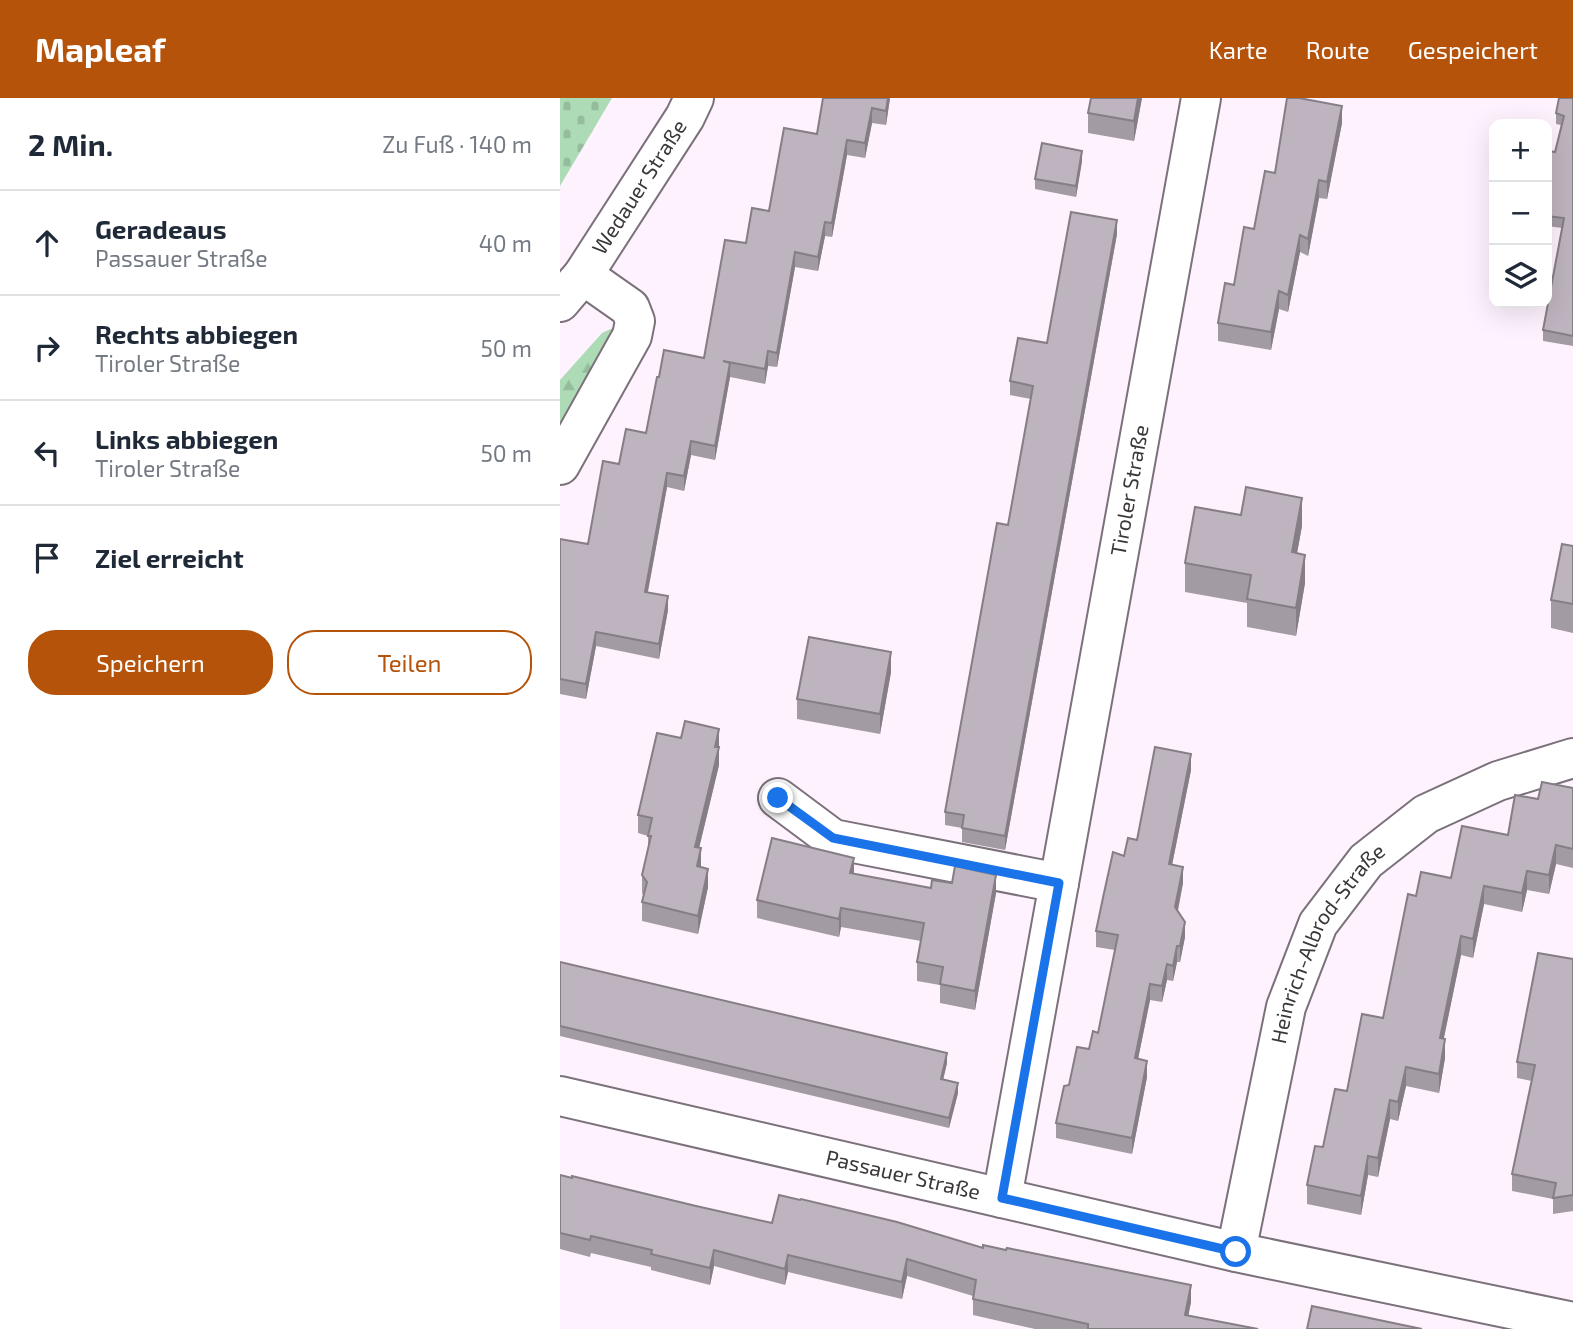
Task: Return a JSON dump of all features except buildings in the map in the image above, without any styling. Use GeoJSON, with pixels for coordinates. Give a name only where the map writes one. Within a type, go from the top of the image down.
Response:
{"type":"FeatureCollection","features":[{"type":"Feature","properties":{"kind":"street","name":"Wedauer Straße"},"geometry":{"type":"LineString","coordinates":[[560,465],[632,336],[635,321],[630,308],[572,288],[685,117],[694,98]]}},
{"type":"Feature","properties":{"kind":"street","name":"Tiroler Straße"},"geometry":{"type":"LineString","coordinates":[[1002,1198],[1201,98]]}},
{"type":"Feature","properties":{"kind":"street","name":"Heinrich-Albrod-Straße"},"geometry":{"type":"LineString","coordinates":[[1236,1252],[1286,1007],[1318,924],[1366,861],[1426,814],[1498,781],[1573,758]]}},
{"type":"Feature","properties":{"kind":"street"},"geometry":{"type":"LineString","coordinates":[[778,798],[833,838],[1059,883]]}},
{"type":"Feature","properties":{"kind":"street","name":"Passauer Straße"},"geometry":{"type":"LineString","coordinates":[[560,1096],[1236,1252],[1573,1322]]}},
{"type":"Feature","properties":{"kind":"green space"},"geometry":{"type":"Polygon","coordinates":[[[560,98],[612,98],[560,186],[560,98]]]}},
{"type":"Feature","properties":{"kind":"green space"},"geometry":{"type":"Polygon","coordinates":[[[615,327],[598,369],[560,436],[560,380],[602,333],[615,327]]]}},
{"type":"Feature","properties":{"kind":"route"},"geometry":{"type":"LineString","coordinates":[[778,798],[833,838],[1059,883],[1002,1198],[1236,1252]]}}]}
